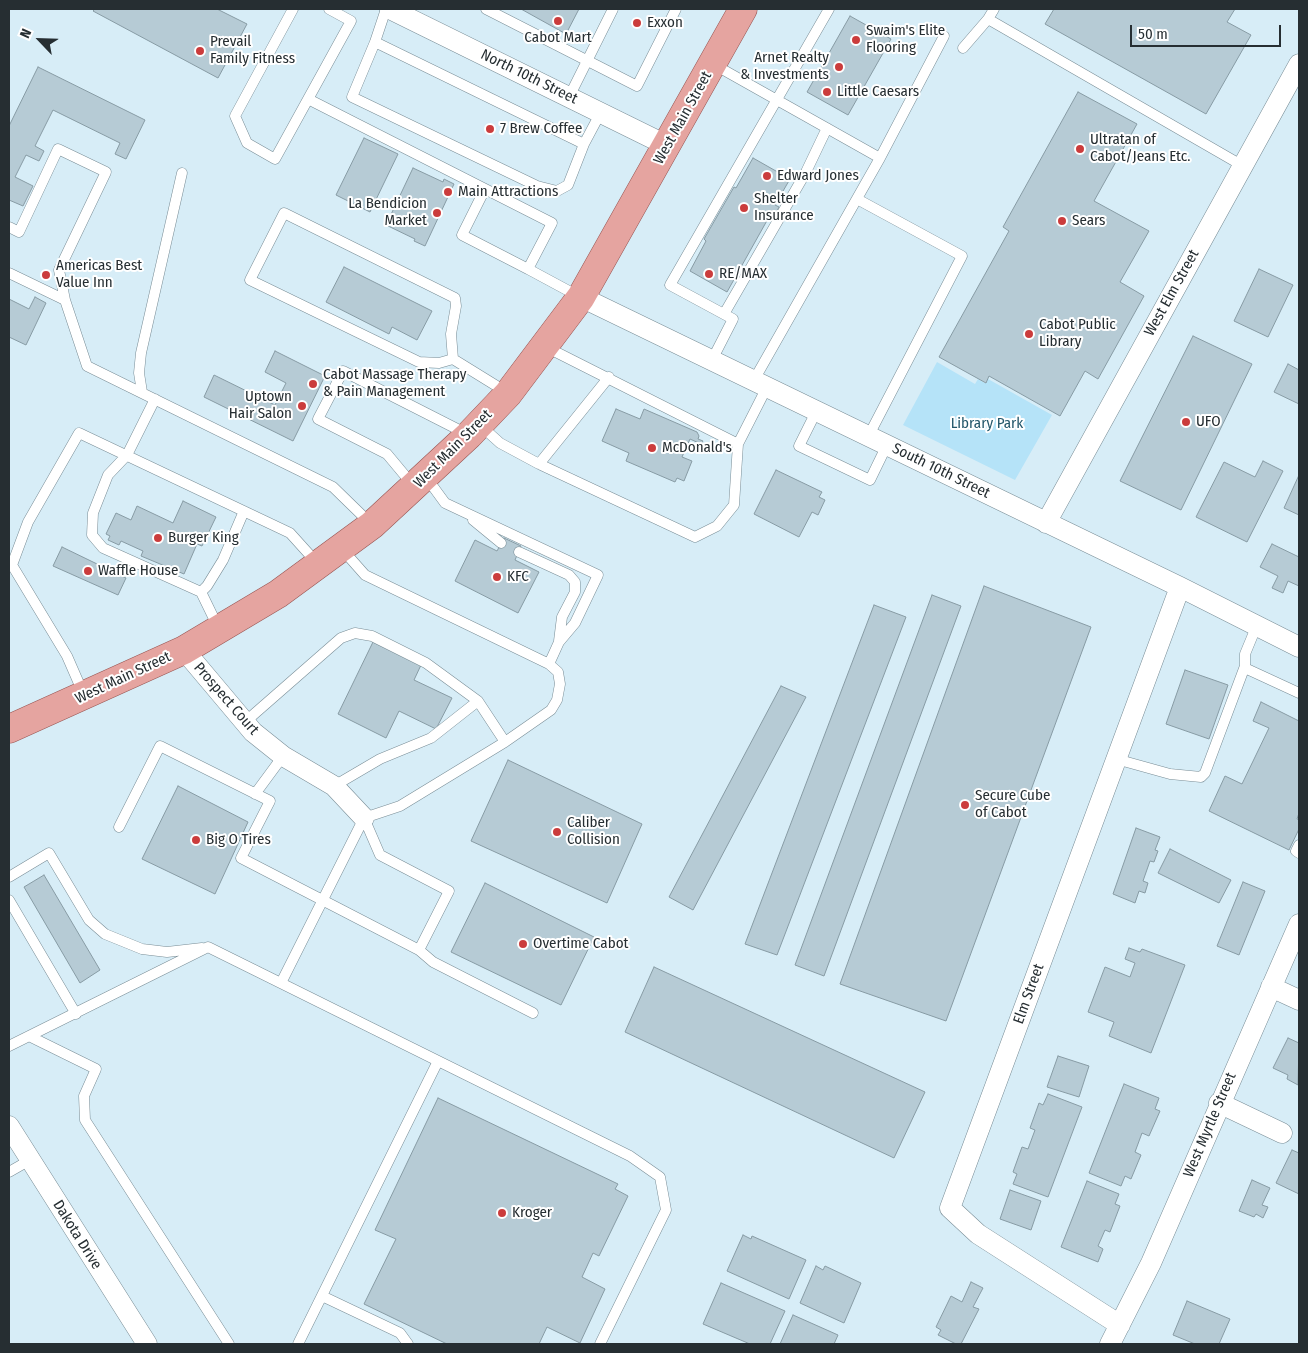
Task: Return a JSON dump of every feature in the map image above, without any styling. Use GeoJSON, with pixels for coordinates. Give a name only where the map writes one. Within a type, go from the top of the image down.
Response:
{"type":"FeatureCollection","features":[{"type":"Feature","properties":{"kind":"main road","name":"West Main Street"},"geometry":{"type":"LineString","coordinates":[[9,729],[184,650],[220,630],[320,566],[372,525],[474,430],[508,394],[546,347],[581,297],[668,146],[743,9]]}},
{"type":"Feature","properties":{"kind":"street","name":"North 10th Street"},"geometry":{"type":"LineString","coordinates":[[390,9],[668,146]]}},
{"type":"Feature","properties":{"kind":"street","name":"West Elm Street"},"geometry":{"type":"LineString","coordinates":[[1046,523],[1299,64]]}},
{"type":"Feature","properties":{"kind":"street","name":"South 10th Street"},"geometry":{"type":"LineString","coordinates":[[581,297],[869,435],[1299,647]]}},
{"type":"Feature","properties":{"kind":"street","name":"Elm Street"},"geometry":{"type":"LineString","coordinates":[[1120,1325],[978,1234],[950,1208],[1180,587]]}},
{"type":"Feature","properties":{"kind":"street","name":"Prospect Court"},"geometry":{"type":"LineString","coordinates":[[184,650],[253,732],[283,756],[334,786],[364,818]]}},
{"type":"Feature","properties":{"kind":"street","name":"West Myrtle Street"},"geometry":{"type":"LineString","coordinates":[[1110,1344],[1151,1263],[1271,986],[1298,933]]}},
{"type":"Feature","properties":{"kind":"street"},"geometry":{"type":"LineString","coordinates":[[1271,986],[1299,1000]]}},
{"type":"Feature","properties":{"kind":"street"},"geometry":{"type":"LineString","coordinates":[[1219,1104],[1282,1133]]}},
{"type":"Feature","properties":{"kind":"street","name":"Dakota Drive"},"geometry":{"type":"LineString","coordinates":[[9,1126],[147,1344]]}},
{"type":"Feature","properties":{"kind":"lane"},"geometry":{"type":"LineString","coordinates":[[292,9],[235,116],[247,143],[276,159],[351,21],[329,9]]}},
{"type":"Feature","properties":{"kind":"lane"},"geometry":{"type":"LineString","coordinates":[[386,9],[375,42],[352,97],[537,186],[557,191],[568,184],[584,144],[601,112]]}},
{"type":"Feature","properties":{"kind":"lane"},"geometry":{"type":"LineString","coordinates":[[486,9],[637,86],[676,9]]}},
{"type":"Feature","properties":{"kind":"lane"},"geometry":{"type":"LineString","coordinates":[[569,97],[613,9]]}},
{"type":"Feature","properties":{"kind":"lane"},"geometry":{"type":"LineString","coordinates":[[712,360],[733,319],[670,285],[829,9]]}},
{"type":"Feature","properties":{"kind":"lane"},"geometry":{"type":"LineString","coordinates":[[963,48],[988,19],[994,9]]}},
{"type":"Feature","properties":{"kind":"lane"},"geometry":{"type":"LineString","coordinates":[[988,19],[1243,166]]}},
{"type":"Feature","properties":{"kind":"lane"},"geometry":{"type":"LineString","coordinates":[[549,664],[559,642],[574,623],[598,575],[445,503],[387,454],[318,419],[343,371],[474,430],[539,464],[695,537],[717,526],[734,505],[738,444],[761,383],[944,36]]}},
{"type":"Feature","properties":{"kind":"lane"},"geometry":{"type":"LineString","coordinates":[[375,42],[584,144]]}},
{"type":"Feature","properties":{"kind":"lane"},"geometry":{"type":"LineString","coordinates":[[713,64],[880,158]]}},
{"type":"Feature","properties":{"kind":"lane"},"geometry":{"type":"LineString","coordinates":[[308,99],[552,223],[528,269]]}},
{"type":"Feature","properties":{"kind":"lane"},"geometry":{"type":"LineString","coordinates":[[724,314],[806,172],[827,128]]}},
{"type":"Feature","properties":{"kind":"lane"},"geometry":{"type":"LineString","coordinates":[[9,227],[19,232],[58,149],[106,172],[59,270],[65,300],[87,366],[333,487],[372,525]]}},
{"type":"Feature","properties":{"kind":"lane"},"geometry":{"type":"LineString","coordinates":[[142,392],[139,373],[141,353],[182,173]]}},
{"type":"Feature","properties":{"kind":"lane"},"geometry":{"type":"LineString","coordinates":[[485,189],[462,235],[581,297]]}},
{"type":"Feature","properties":{"kind":"lane"},"geometry":{"type":"LineString","coordinates":[[857,199],[962,256],[869,435]]}},
{"type":"Feature","properties":{"kind":"lane"},"geometry":{"type":"LineString","coordinates":[[453,359],[451,334],[456,306],[455,298],[284,213],[250,280],[419,362],[439,363],[453,359],[508,394]]}},
{"type":"Feature","properties":{"kind":"lane"},"geometry":{"type":"LineString","coordinates":[[9,273],[65,300]]}},
{"type":"Feature","properties":{"kind":"lane"},"geometry":{"type":"LineString","coordinates":[[546,347],[609,377],[738,444]]}},
{"type":"Feature","properties":{"kind":"lane"},"geometry":{"type":"LineString","coordinates":[[539,464],[609,377]]}},
{"type":"Feature","properties":{"kind":"lane"},"geometry":{"type":"LineString","coordinates":[[155,399],[126,456],[108,475],[93,513],[92,535],[102,548],[201,592],[220,630]]}},
{"type":"Feature","properties":{"kind":"lane"},"geometry":{"type":"LineString","coordinates":[[817,410],[800,446],[870,480],[887,445]]}},
{"type":"Feature","properties":{"kind":"lane"},"geometry":{"type":"LineString","coordinates":[[85,696],[67,656],[12,565],[28,522],[79,433],[290,533],[320,566]]}},
{"type":"Feature","properties":{"kind":"lane"},"geometry":{"type":"LineString","coordinates":[[201,592],[207,586],[222,560],[244,511]]}},
{"type":"Feature","properties":{"kind":"lane"},"geometry":{"type":"LineString","coordinates":[[466,513],[501,543]]}},
{"type":"Feature","properties":{"kind":"lane"},"geometry":{"type":"LineString","coordinates":[[280,983],[364,818],[400,806],[505,742],[551,710],[557,700],[560,684],[558,672],[549,664],[366,576],[342,549]]}},
{"type":"Feature","properties":{"kind":"lane"},"geometry":{"type":"LineString","coordinates":[[519,552],[569,575],[575,582],[575,592],[562,617],[559,642]]}},
{"type":"Feature","properties":{"kind":"lane"},"geometry":{"type":"LineString","coordinates":[[1116,759],[1170,774],[1201,777],[1205,773],[1245,666],[1245,654],[1257,626]]}},
{"type":"Feature","properties":{"kind":"lane"},"geometry":{"type":"LineString","coordinates":[[244,722],[341,638],[355,632],[372,636],[426,663],[478,701],[505,742]]}},
{"type":"Feature","properties":{"kind":"lane"},"geometry":{"type":"LineString","coordinates":[[1245,666],[1247,669],[1299,693]]}},
{"type":"Feature","properties":{"kind":"lane"},"geometry":{"type":"LineString","coordinates":[[334,786],[380,759],[431,738],[478,701]]}},
{"type":"Feature","properties":{"kind":"lane"},"geometry":{"type":"LineString","coordinates":[[119,827],[160,746],[270,801],[241,858],[323,899],[419,950],[433,962],[533,1013]]}},
{"type":"Feature","properties":{"kind":"lane"},"geometry":{"type":"LineString","coordinates":[[256,794],[283,756]]}},
{"type":"Feature","properties":{"kind":"lane"},"geometry":{"type":"LineString","coordinates":[[364,818],[380,855],[449,891],[419,950]]}},
{"type":"Feature","properties":{"kind":"lane"},"geometry":{"type":"LineString","coordinates":[[1299,845],[1296,851],[1299,853]]}},
{"type":"Feature","properties":{"kind":"lane"},"geometry":{"type":"LineString","coordinates":[[9,876],[49,853],[89,920],[105,934],[142,949],[167,952],[208,947],[630,1156],[660,1177],[666,1210],[600,1344]]}},
{"type":"Feature","properties":{"kind":"lane"},"geometry":{"type":"LineString","coordinates":[[9,900],[76,1014]]}},
{"type":"Feature","properties":{"kind":"lane"},"geometry":{"type":"LineString","coordinates":[[9,1046],[208,947]]}},
{"type":"Feature","properties":{"kind":"lane"},"geometry":{"type":"LineString","coordinates":[[29,1036],[96,1069],[84,1096],[85,1120],[229,1344]]}},
{"type":"Feature","properties":{"kind":"lane"},"geometry":{"type":"LineString","coordinates":[[298,1344],[438,1060]]}},
{"type":"Feature","properties":{"kind":"lane"},"geometry":{"type":"LineString","coordinates":[[9,1172],[30,1160]]}},
{"type":"Feature","properties":{"kind":"lane"},"geometry":{"type":"LineString","coordinates":[[322,1296],[400,1333],[408,1344]]}},
{"type":"Feature","properties":{"kind":"green space","name":"Library Park"},"geometry":{"type":"Polygon","coordinates":[[[937,362],[975,384],[978,379],[985,383],[988,379],[1052,415],[1015,480],[903,425],[937,362]]]}},
{"type":"Feature","properties":{"kind":"building","name":"Prevail Family Fitness"},"geometry":{"type":"Polygon","coordinates":[[[95,9],[217,9],[247,24],[218,78],[93,11],[95,9]]]}},
{"type":"Feature","properties":{"kind":"building","name":"Cabot Mart"},"geometry":{"type":"Polygon","coordinates":[[[521,9],[579,9],[566,34],[521,9]]]}},
{"type":"Feature","properties":{"kind":"building"},"geometry":{"type":"Polygon","coordinates":[[[1054,9],[1235,9],[1227,22],[1251,35],[1206,114],[1045,24],[1054,9]]]}},
{"type":"Feature","properties":{"kind":"building"},"geometry":{"type":"Polygon","coordinates":[[[850,16],[891,39],[848,115],[807,92],[850,16]]]}},
{"type":"Feature","properties":{"kind":"building"},"geometry":{"type":"Polygon","coordinates":[[[38,67],[145,120],[126,159],[115,154],[120,143],[53,110],[35,146],[44,151],[39,161],[26,155],[15,177],[33,186],[23,206],[9,200],[9,126],[38,67]]]}},
{"type":"Feature","properties":{"kind":"building"},"geometry":{"type":"Polygon","coordinates":[[[1078,92],[1137,124],[1094,201],[1149,231],[1120,282],[1144,296],[1098,379],[1085,371],[1060,416],[989,376],[986,383],[939,357],[1009,231],[1003,227],[1078,92]]]}},
{"type":"Feature","properties":{"kind":"building"},"geometry":{"type":"Polygon","coordinates":[[[364,138],[398,154],[370,212],[336,195],[364,138]]]}},
{"type":"Feature","properties":{"kind":"building"},"geometry":{"type":"Polygon","coordinates":[[[753,158],[790,179],[775,205],[779,207],[773,219],[769,217],[727,292],[690,271],[706,241],[704,239],[753,158]]]}},
{"type":"Feature","properties":{"kind":"building"},"geometry":{"type":"Polygon","coordinates":[[[413,168],[443,182],[444,179],[454,184],[425,246],[386,225],[413,168]]]}},
{"type":"Feature","properties":{"kind":"building"},"geometry":{"type":"Polygon","coordinates":[[[344,267],[432,311],[417,340],[392,327],[389,334],[326,302],[344,267]]]}},
{"type":"Feature","properties":{"kind":"building"},"geometry":{"type":"Polygon","coordinates":[[[1259,269],[1293,285],[1268,337],[1234,321],[1259,269]]]}},
{"type":"Feature","properties":{"kind":"building"},"geometry":{"type":"Polygon","coordinates":[[[35,297],[46,303],[26,345],[9,337],[9,299],[29,309],[35,297]]]}},
{"type":"Feature","properties":{"kind":"building","name":"UFO"},"geometry":{"type":"Polygon","coordinates":[[[1193,336],[1252,364],[1181,510],[1120,481],[1193,336]]]}},
{"type":"Feature","properties":{"kind":"building"},"geometry":{"type":"Polygon","coordinates":[[[275,351],[325,376],[293,441],[204,397],[214,375],[275,405],[286,383],[265,372],[275,351]]]}},
{"type":"Feature","properties":{"kind":"building"},"geometry":{"type":"Polygon","coordinates":[[[1288,364],[1299,370],[1299,404],[1274,392],[1288,364]]]}},
{"type":"Feature","properties":{"kind":"building","name":"McDonald's"},"geometry":{"type":"Polygon","coordinates":[[[616,409],[640,419],[644,409],[697,432],[698,439],[703,441],[701,444],[690,439],[682,457],[692,461],[684,481],[677,478],[675,482],[626,461],[629,453],[602,441],[616,409]]]}},
{"type":"Feature","properties":{"kind":"building"},"geometry":{"type":"Polygon","coordinates":[[[1263,461],[1283,471],[1247,542],[1196,517],[1224,462],[1255,477],[1263,461]]]}},
{"type":"Feature","properties":{"kind":"building"},"geometry":{"type":"Polygon","coordinates":[[[776,470],[822,492],[819,497],[825,500],[818,515],[812,512],[799,537],[754,514],[776,470]]]}},
{"type":"Feature","properties":{"kind":"building"},"geometry":{"type":"Polygon","coordinates":[[[1299,475],[1299,515],[1284,508],[1299,475]]]}},
{"type":"Feature","properties":{"kind":"building","name":"Burger King"},"geometry":{"type":"Polygon","coordinates":[[[183,501],[216,517],[202,546],[197,544],[184,574],[141,556],[143,551],[121,541],[119,545],[108,540],[110,536],[106,534],[116,513],[131,520],[137,506],[173,523],[183,501]]]}},
{"type":"Feature","properties":{"kind":"building","name":"KFC"},"geometry":{"type":"Polygon","coordinates":[[[504,538],[521,546],[515,560],[539,572],[518,613],[455,581],[475,540],[497,551],[504,538]]]}},
{"type":"Feature","properties":{"kind":"building"},"geometry":{"type":"Polygon","coordinates":[[[1272,544],[1299,557],[1299,586],[1288,581],[1283,593],[1272,588],[1278,576],[1260,567],[1272,544]]]}},
{"type":"Feature","properties":{"kind":"building","name":"Waffle House"},"geometry":{"type":"Polygon","coordinates":[[[62,547],[126,578],[118,595],[53,566],[62,547]]]}},
{"type":"Feature","properties":{"kind":"building","name":"Secure Cube of Cabot"},"geometry":{"type":"Polygon","coordinates":[[[984,586],[1091,627],[946,1021],[840,984],[984,586]]]}},
{"type":"Feature","properties":{"kind":"building"},"geometry":{"type":"Polygon","coordinates":[[[932,595],[961,606],[824,976],[795,965],[932,595]]]}},
{"type":"Feature","properties":{"kind":"building"},"geometry":{"type":"Polygon","coordinates":[[[874,605],[906,617],[777,955],[745,944],[874,605]]]}},
{"type":"Feature","properties":{"kind":"building"},"geometry":{"type":"Polygon","coordinates":[[[373,642],[421,665],[414,680],[452,698],[436,729],[399,711],[386,738],[338,714],[373,642]]]}},
{"type":"Feature","properties":{"kind":"building"},"geometry":{"type":"Polygon","coordinates":[[[1185,670],[1228,685],[1209,739],[1166,724],[1185,670]]]}},
{"type":"Feature","properties":{"kind":"building"},"geometry":{"type":"Polygon","coordinates":[[[781,686],[806,697],[693,910],[669,897],[781,686]]]}},
{"type":"Feature","properties":{"kind":"building"},"geometry":{"type":"Polygon","coordinates":[[[1261,702],[1299,721],[1299,813],[1297,819],[1299,820],[1299,829],[1289,850],[1209,811],[1225,776],[1242,784],[1269,728],[1253,721],[1261,702]]]}},
{"type":"Feature","properties":{"kind":"building","name":"Caliber Collision"},"geometry":{"type":"Polygon","coordinates":[[[508,760],[642,824],[607,903],[471,841],[508,760]]]}},
{"type":"Feature","properties":{"kind":"building","name":"Big O Tires"},"geometry":{"type":"Polygon","coordinates":[[[178,786],[248,822],[215,894],[142,859],[178,786]]]}},
{"type":"Feature","properties":{"kind":"building"},"geometry":{"type":"Polygon","coordinates":[[[1136,828],[1160,837],[1155,850],[1158,851],[1154,862],[1150,861],[1143,881],[1148,883],[1145,893],[1139,891],[1135,903],[1113,894],[1136,828]]]}},
{"type":"Feature","properties":{"kind":"building"},"geometry":{"type":"Polygon","coordinates":[[[1170,849],[1231,880],[1219,903],[1158,873],[1170,849]]]}},
{"type":"Feature","properties":{"kind":"building"},"geometry":{"type":"Polygon","coordinates":[[[44,875],[100,970],[80,983],[24,887],[44,875]]]}},
{"type":"Feature","properties":{"kind":"building"},"geometry":{"type":"Polygon","coordinates":[[[1243,882],[1265,891],[1239,955],[1217,946],[1243,882]]]}},
{"type":"Feature","properties":{"kind":"building","name":"Overtime Cabot"},"geometry":{"type":"Polygon","coordinates":[[[485,883],[594,937],[561,1005],[451,952],[485,883]]]}},
{"type":"Feature","properties":{"kind":"building"},"geometry":{"type":"Polygon","coordinates":[[[1129,948],[1140,952],[1142,949],[1185,965],[1151,1053],[1109,1036],[1114,1022],[1088,1012],[1105,967],[1130,977],[1135,963],[1125,959],[1129,948]]]}},
{"type":"Feature","properties":{"kind":"building"},"geometry":{"type":"Polygon","coordinates":[[[654,967],[925,1092],[894,1158],[625,1032],[654,967]]]}},
{"type":"Feature","properties":{"kind":"building"},"geometry":{"type":"Polygon","coordinates":[[[1288,1038],[1299,1043],[1298,1085],[1287,1079],[1288,1075],[1273,1068],[1288,1038]]]}},
{"type":"Feature","properties":{"kind":"building"},"geometry":{"type":"Polygon","coordinates":[[[1058,1056],[1089,1066],[1079,1097],[1047,1087],[1058,1056]]]}},
{"type":"Feature","properties":{"kind":"building"},"geometry":{"type":"Polygon","coordinates":[[[1124,1084],[1159,1098],[1155,1109],[1160,1111],[1149,1136],[1142,1133],[1135,1152],[1141,1155],[1131,1179],[1125,1176],[1121,1186],[1089,1173],[1124,1084]]]}},
{"type":"Feature","properties":{"kind":"building"},"geometry":{"type":"Polygon","coordinates":[[[1048,1094],[1082,1107],[1048,1197],[1013,1184],[1017,1174],[1013,1172],[1022,1147],[1028,1149],[1035,1130],[1030,1128],[1039,1103],[1043,1105],[1048,1094]]]}},
{"type":"Feature","properties":{"kind":"building","name":"Kroger"},"geometry":{"type":"Polygon","coordinates":[[[438,1098],[618,1184],[615,1189],[628,1196],[599,1256],[593,1253],[582,1277],[605,1289],[580,1343],[547,1327],[539,1344],[447,1344],[364,1304],[396,1239],[375,1230],[438,1098]]]}},
{"type":"Feature","properties":{"kind":"building"},"geometry":{"type":"Polygon","coordinates":[[[1292,1150],[1299,1153],[1299,1194],[1276,1183],[1292,1150]]]}},
{"type":"Feature","properties":{"kind":"building"},"geometry":{"type":"Polygon","coordinates":[[[1252,1180],[1270,1188],[1262,1205],[1268,1207],[1263,1218],[1256,1214],[1254,1217],[1239,1211],[1252,1180]]]}},
{"type":"Feature","properties":{"kind":"building"},"geometry":{"type":"Polygon","coordinates":[[[1087,1181],[1119,1194],[1115,1204],[1120,1206],[1110,1232],[1105,1230],[1098,1246],[1103,1249],[1098,1262],[1061,1247],[1087,1181]]]}},
{"type":"Feature","properties":{"kind":"building"},"geometry":{"type":"Polygon","coordinates":[[[1010,1190],[1041,1201],[1031,1230],[1000,1219],[1010,1190]]]}},
{"type":"Feature","properties":{"kind":"building"},"geometry":{"type":"Polygon","coordinates":[[[743,1235],[751,1239],[752,1236],[806,1260],[789,1299],[727,1271],[743,1235]]]}},
{"type":"Feature","properties":{"kind":"building"},"geometry":{"type":"Polygon","coordinates":[[[816,1266],[823,1270],[825,1266],[861,1283],[844,1323],[800,1303],[816,1266]]]}},
{"type":"Feature","properties":{"kind":"building"},"geometry":{"type":"Polygon","coordinates":[[[971,1282],[983,1288],[973,1307],[979,1309],[961,1344],[956,1344],[938,1335],[941,1330],[936,1327],[951,1296],[962,1302],[971,1282]]]}},
{"type":"Feature","properties":{"kind":"building"},"geometry":{"type":"Polygon","coordinates":[[[721,1283],[785,1311],[770,1344],[750,1344],[703,1324],[721,1283]]]}},
{"type":"Feature","properties":{"kind":"building"},"geometry":{"type":"Polygon","coordinates":[[[1187,1301],[1230,1319],[1219,1344],[1195,1344],[1173,1335],[1187,1301]]]}},
{"type":"Feature","properties":{"kind":"building"},"geometry":{"type":"Polygon","coordinates":[[[793,1315],[838,1335],[834,1344],[780,1344],[793,1315]]]}},
{"type":"Feature","properties":{"kind":"place","name":"Cabot Mart"},"geometry":{"type":"Point","coordinates":[558,21]}},
{"type":"Feature","properties":{"kind":"place","name":"Exxon"},"geometry":{"type":"Point","coordinates":[637,23]}},
{"type":"Feature","properties":{"kind":"place","name":"Swaim's Elite Flooring"},"geometry":{"type":"Point","coordinates":[856,40]}},
{"type":"Feature","properties":{"kind":"place","name":"Prevail Family Fitness"},"geometry":{"type":"Point","coordinates":[200,51]}},
{"type":"Feature","properties":{"kind":"place","name":"Arnet Realty & Investments"},"geometry":{"type":"Point","coordinates":[839,67]}},
{"type":"Feature","properties":{"kind":"place","name":"Little Caesars"},"geometry":{"type":"Point","coordinates":[827,92]}},
{"type":"Feature","properties":{"kind":"place","name":"7 Brew Coffee"},"geometry":{"type":"Point","coordinates":[490,129]}},
{"type":"Feature","properties":{"kind":"place","name":"Ultratan of Cabot/Jeans Etc."},"geometry":{"type":"Point","coordinates":[1080,149]}},
{"type":"Feature","properties":{"kind":"place","name":"Edward Jones"},"geometry":{"type":"Point","coordinates":[767,176]}},
{"type":"Feature","properties":{"kind":"place","name":"Main Attractions"},"geometry":{"type":"Point","coordinates":[448,192]}},
{"type":"Feature","properties":{"kind":"place","name":"Shelter Insurance"},"geometry":{"type":"Point","coordinates":[744,208]}},
{"type":"Feature","properties":{"kind":"place","name":"La Bendicion Market"},"geometry":{"type":"Point","coordinates":[437,213]}},
{"type":"Feature","properties":{"kind":"place","name":"Sears"},"geometry":{"type":"Point","coordinates":[1062,221]}},
{"type":"Feature","properties":{"kind":"place","name":"RE/MAX"},"geometry":{"type":"Point","coordinates":[709,274]}},
{"type":"Feature","properties":{"kind":"place","name":"Americas Best Value Inn"},"geometry":{"type":"Point","coordinates":[46,275]}},
{"type":"Feature","properties":{"kind":"place","name":"Cabot Public Library"},"geometry":{"type":"Point","coordinates":[1029,334]}},
{"type":"Feature","properties":{"kind":"place","name":"Cabot Massage Therapy & Pain Management"},"geometry":{"type":"Point","coordinates":[313,384]}},
{"type":"Feature","properties":{"kind":"place","name":"Uptown Hair Salon"},"geometry":{"type":"Point","coordinates":[302,406]}},
{"type":"Feature","properties":{"kind":"place","name":"UFO"},"geometry":{"type":"Point","coordinates":[1186,422]}},
{"type":"Feature","properties":{"kind":"place","name":"McDonald's"},"geometry":{"type":"Point","coordinates":[652,448]}},
{"type":"Feature","properties":{"kind":"place","name":"Burger King"},"geometry":{"type":"Point","coordinates":[158,538]}},
{"type":"Feature","properties":{"kind":"place","name":"Waffle House"},"geometry":{"type":"Point","coordinates":[88,571]}},
{"type":"Feature","properties":{"kind":"place","name":"KFC"},"geometry":{"type":"Point","coordinates":[497,577]}},
{"type":"Feature","properties":{"kind":"place","name":"Secure Cube of Cabot"},"geometry":{"type":"Point","coordinates":[965,805]}},
{"type":"Feature","properties":{"kind":"place","name":"Caliber Collision"},"geometry":{"type":"Point","coordinates":[557,832]}},
{"type":"Feature","properties":{"kind":"place","name":"Big O Tires"},"geometry":{"type":"Point","coordinates":[196,840]}},
{"type":"Feature","properties":{"kind":"place","name":"Overtime Cabot"},"geometry":{"type":"Point","coordinates":[523,944]}},
{"type":"Feature","properties":{"kind":"place","name":"Kroger"},"geometry":{"type":"Point","coordinates":[502,1213]}}]}
